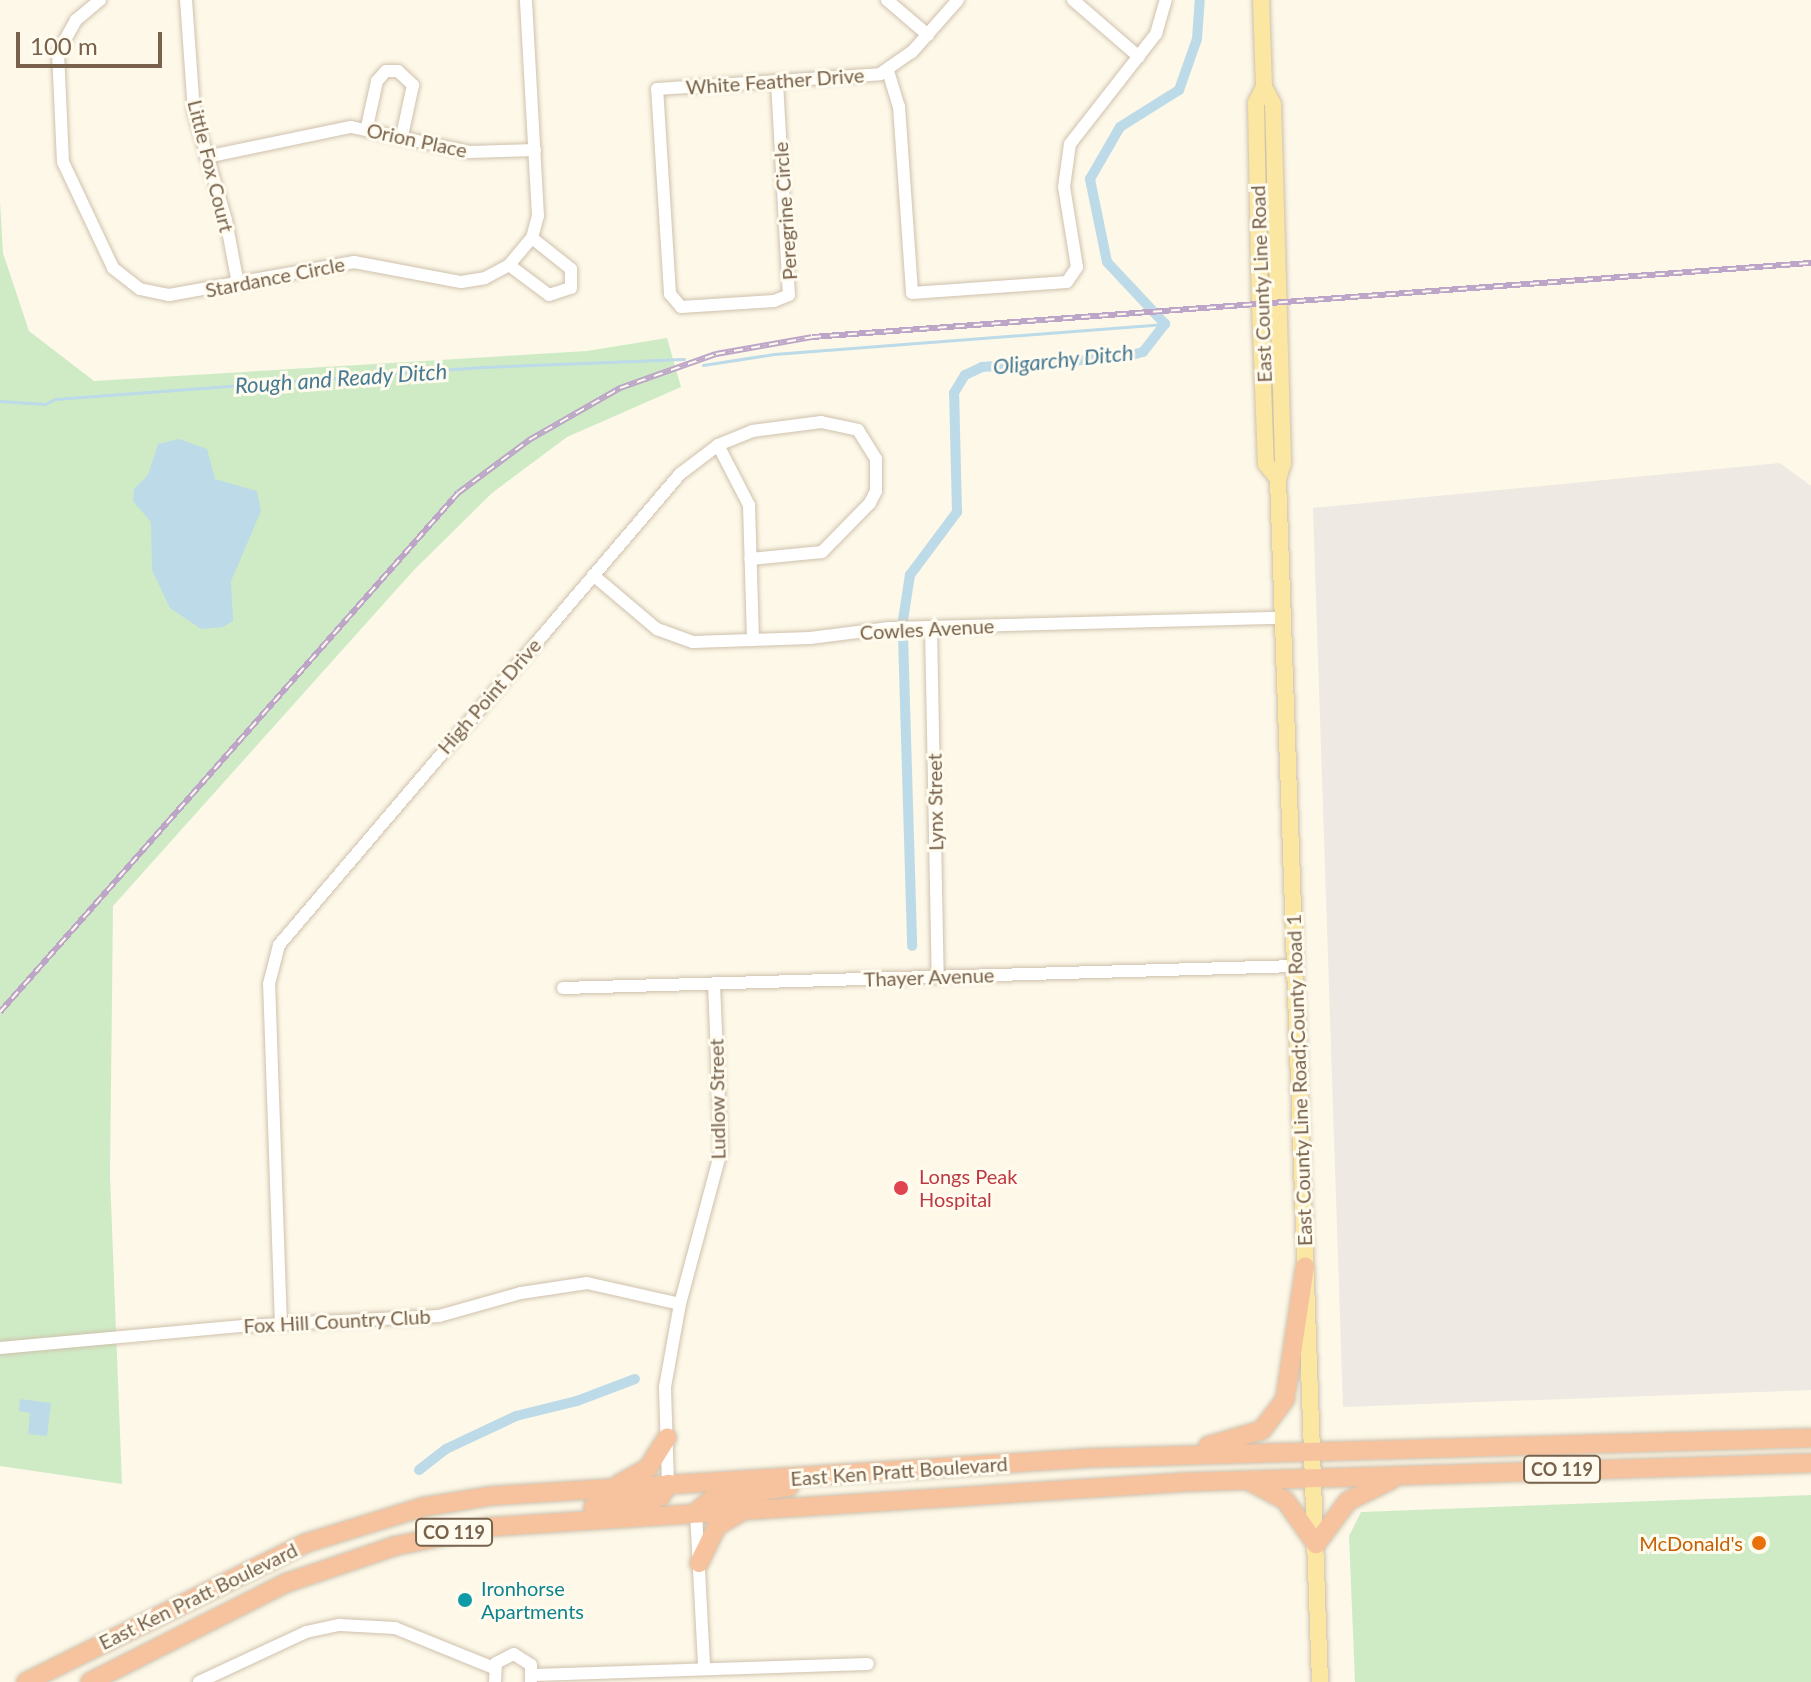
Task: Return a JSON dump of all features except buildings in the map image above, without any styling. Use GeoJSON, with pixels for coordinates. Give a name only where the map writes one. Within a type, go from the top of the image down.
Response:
{"type":"FeatureCollection","features":[{"type":"Feature","properties":{"kind":"highway"},"geometry":{"type":"LineString","coordinates":[[1167,1456],[1238,1439],[1262,1430],[1274,1418],[1285,1399],[1305,1267]]}},
{"type":"Feature","properties":{"kind":"highway"},"geometry":{"type":"LineString","coordinates":[[612,1487],[648,1468],[667,1438]]}},
{"type":"Feature","properties":{"kind":"highway","name":"East Ken Pratt Boulevard"},"geometry":{"type":"LineString","coordinates":[[26,1682],[254,1566],[366,1523],[490,1496],[1167,1456],[1811,1438]]}},
{"type":"Feature","properties":{"kind":"highway","name":"East Ken Pratt Boulevard"},"geometry":{"type":"LineString","coordinates":[[90,1682],[286,1583],[343,1561],[443,1534],[544,1521],[1244,1480],[1811,1463]]}},
{"type":"Feature","properties":{"kind":"highway"},"geometry":{"type":"LineString","coordinates":[[1244,1480],[1285,1500],[1316,1544],[1348,1501],[1413,1474]]}},
{"type":"Feature","properties":{"kind":"highway"},"geometry":{"type":"LineString","coordinates":[[696,1512],[712,1499],[802,1485],[807,1477]]}},
{"type":"Feature","properties":{"kind":"highway"},"geometry":{"type":"LineString","coordinates":[[544,1521],[580,1508],[648,1501],[661,1496],[668,1484]]}},
{"type":"Feature","properties":{"kind":"highway"},"geometry":{"type":"LineString","coordinates":[[699,1563],[717,1526],[749,1509]]}},
{"type":"Feature","properties":{"kind":"main road","name":"East County Line Road;County Road 1"},"geometry":{"type":"LineString","coordinates":[[1261,0],[1264,87],[1273,104],[1283,463],[1278,479],[1320,1682]]}},
{"type":"Feature","properties":{"kind":"street","name":"Stardance Circle"},"geometry":{"type":"LineString","coordinates":[[100,0],[67,32],[57,73],[63,162],[102,253],[126,280],[158,294],[238,284],[360,262],[470,282],[509,265],[532,238]]}},
{"type":"Feature","properties":{"kind":"street","name":"Little Fox Court"},"geometry":{"type":"LineString","coordinates":[[186,0],[194,112],[226,220],[238,284]]}},
{"type":"Feature","properties":{"kind":"street"},"geometry":{"type":"LineString","coordinates":[[509,265],[549,295],[568,291],[572,270],[532,238],[538,216],[526,0]]}},
{"type":"Feature","properties":{"kind":"street"},"geometry":{"type":"LineString","coordinates":[[887,0],[928,35]]}},
{"type":"Feature","properties":{"kind":"street","name":"White Feather Drive"},"geometry":{"type":"LineString","coordinates":[[657,89],[888,71],[928,35],[958,0]]}},
{"type":"Feature","properties":{"kind":"street"},"geometry":{"type":"LineString","coordinates":[[1073,0],[1139,57]]}},
{"type":"Feature","properties":{"kind":"street"},"geometry":{"type":"LineString","coordinates":[[888,71],[899,106],[912,293],[1062,283],[1075,277],[1064,187],[1067,152],[1082,124],[1160,28],[1166,0]]}},
{"type":"Feature","properties":{"kind":"street"},"geometry":{"type":"LineString","coordinates":[[367,127],[377,81],[386,71],[398,71],[413,85],[402,136]]}},
{"type":"Feature","properties":{"kind":"street","name":"Peregrine Circle"},"geometry":{"type":"LineString","coordinates":[[657,89],[670,294],[684,307],[774,301],[789,295],[777,82]]}},
{"type":"Feature","properties":{"kind":"street","name":"Orion Place"},"geometry":{"type":"LineString","coordinates":[[206,157],[336,129],[367,127],[474,153],[535,150]]}},
{"type":"Feature","properties":{"kind":"street","name":"High Point Drive"},"geometry":{"type":"LineString","coordinates":[[281,1325],[269,984],[279,945],[680,474],[718,445],[752,431],[840,422],[858,430],[876,459],[876,491],[870,503],[822,552],[750,559]]}},
{"type":"Feature","properties":{"kind":"street"},"geometry":{"type":"LineString","coordinates":[[718,445],[749,505],[753,640]]}},
{"type":"Feature","properties":{"kind":"street","name":"Cowles Avenue"},"geometry":{"type":"LineString","coordinates":[[593,575],[638,616],[675,637],[693,642],[931,627],[1283,618]]}},
{"type":"Feature","properties":{"kind":"street","name":"Lynx Street"},"geometry":{"type":"LineString","coordinates":[[931,627],[938,977]]}},
{"type":"Feature","properties":{"kind":"street","name":"Thayer Avenue"},"geometry":{"type":"LineString","coordinates":[[563,988],[1295,966]]}},
{"type":"Feature","properties":{"kind":"street","name":"Ludlow Street"},"geometry":{"type":"LineString","coordinates":[[680,1304],[721,1151],[714,984]]}},
{"type":"Feature","properties":{"kind":"street","name":"Fox Hill Country Club"},"geometry":{"type":"LineString","coordinates":[[0,1348],[281,1325],[439,1316],[521,1293],[587,1283],[680,1304]]}},
{"type":"Feature","properties":{"kind":"street"},"geometry":{"type":"LineString","coordinates":[[668,1484],[665,1387],[680,1304]]}},
{"type":"Feature","properties":{"kind":"street"},"geometry":{"type":"LineString","coordinates":[[696,1512],[704,1667]]}},
{"type":"Feature","properties":{"kind":"street"},"geometry":{"type":"LineString","coordinates":[[199,1682],[306,1632],[340,1625],[395,1628],[494,1668]]}},
{"type":"Feature","properties":{"kind":"street"},"geometry":{"type":"LineString","coordinates":[[495,1682],[494,1668],[504,1656],[514,1654],[528,1661],[532,1679],[704,1667],[868,1664]]}},
{"type":"Feature","properties":{"kind":"shaded area"},"geometry":{"type":"Polygon","coordinates":[[[1780,463],[1811,486],[1811,1390],[1343,1407],[1313,508],[1780,463]]]}},
{"type":"Feature","properties":{"kind":"green space"},"geometry":{"type":"Polygon","coordinates":[[[0,201],[3,253],[29,331],[94,381],[587,351],[667,338],[681,387],[567,437],[492,493],[413,571],[113,906],[110,1176],[122,1484],[0,1466],[0,201]]]}},
{"type":"Feature","properties":{"kind":"green space"},"geometry":{"type":"Polygon","coordinates":[[[1811,1495],[1811,1682],[1355,1682],[1349,1536],[1361,1512],[1811,1495]]]}},
{"type":"Feature","properties":{"kind":"water"},"geometry":{"type":"Polygon","coordinates":[[[179,439],[207,449],[215,479],[257,491],[261,511],[231,581],[233,621],[223,627],[201,629],[170,608],[152,570],[151,522],[133,501],[134,489],[148,475],[158,444],[179,439]]]}},
{"type":"Feature","properties":{"kind":"water"},"geometry":{"type":"Polygon","coordinates":[[[20,1399],[51,1403],[47,1436],[28,1434],[30,1413],[19,1411],[20,1399]]]}},
{"type":"Feature","properties":{"kind":"waterway","name":"Oligarchy Ditch"},"geometry":{"type":"LineString","coordinates":[[903,620],[910,575],[957,512],[954,393],[965,375],[982,367],[1125,357],[1143,352],[1165,324],[1107,262],[1090,179],[1120,127],[1179,90],[1197,39],[1200,0]]}},
{"type":"Feature","properties":{"kind":"waterway","name":"Rough and Ready Ditch"},"geometry":{"type":"LineString","coordinates":[[703,365],[774,354],[1165,324]]}},
{"type":"Feature","properties":{"kind":"waterway","name":"Rough and Ready Ditch"},"geometry":{"type":"LineString","coordinates":[[0,401],[45,404],[55,399],[482,367],[684,359]]}},
{"type":"Feature","properties":{"kind":"waterway","name":"Oligarchy Ditch"},"geometry":{"type":"LineString","coordinates":[[903,636],[912,946]]}},
{"type":"Feature","properties":{"kind":"waterway","name":"Oligarchy Ditch"},"geometry":{"type":"LineString","coordinates":[[419,1470],[446,1449],[516,1416],[577,1401],[635,1379]]}},
{"type":"Feature","properties":{"kind":"railway"},"geometry":{"type":"LineString","coordinates":[[0,1012],[458,493],[529,440],[620,388],[716,354],[812,337],[1811,263]]}},
{"type":"Feature","properties":{"kind":"place","name":"Longs Peak Hospital"},"geometry":{"type":"Point","coordinates":[901,1188]}},
{"type":"Feature","properties":{"kind":"place","name":"McDonald's"},"geometry":{"type":"Point","coordinates":[1759,1543]}},
{"type":"Feature","properties":{"kind":"place","name":"Ironhorse Apartments"},"geometry":{"type":"Point","coordinates":[465,1600]}}]}
